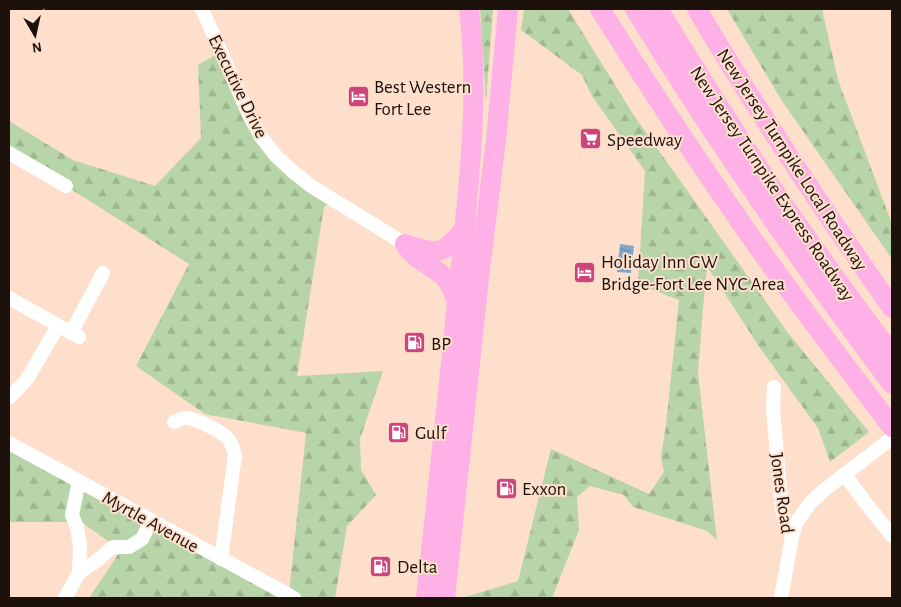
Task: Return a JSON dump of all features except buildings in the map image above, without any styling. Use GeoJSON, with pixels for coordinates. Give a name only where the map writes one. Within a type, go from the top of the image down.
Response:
{"type":"FeatureCollection","features":[{"type":"Feature","properties":{"kind":"highway"},"geometry":{"type":"LineString","coordinates":[[426,598],[458,304],[470,156],[473,57],[469,9]]}},
{"type":"Feature","properties":{"kind":"highway"},"geometry":{"type":"LineString","coordinates":[[445,598],[478,288],[496,140],[508,9]]}},
{"type":"Feature","properties":{"kind":"highway"},"geometry":{"type":"LineString","coordinates":[[589,9],[623,46]]}},
{"type":"Feature","properties":{"kind":"highway"},"geometry":{"type":"LineString","coordinates":[[600,9],[671,120],[746,229],[892,427]]}},
{"type":"Feature","properties":{"kind":"highway","name":"New Jersey Turnpike Express Roadway"},"geometry":{"type":"LineString","coordinates":[[635,9],[761,203],[892,384]]}},
{"type":"Feature","properties":{"kind":"highway","name":"New Jersey Turnpike Express Roadway"},"geometry":{"type":"LineString","coordinates":[[658,9],[766,178],[892,355]]}},
{"type":"Feature","properties":{"kind":"highway","name":"New Jersey Turnpike Local Roadway"},"geometry":{"type":"LineString","coordinates":[[697,9],[767,124],[892,308]]}},
{"type":"Feature","properties":{"kind":"highway"},"geometry":{"type":"LineString","coordinates":[[405,244],[431,252],[441,251],[464,228]]}},
{"type":"Feature","properties":{"kind":"highway"},"geometry":{"type":"LineString","coordinates":[[405,244],[413,255],[447,280],[458,304]]}},
{"type":"Feature","properties":{"kind":"highway"},"geometry":{"type":"LineString","coordinates":[[449,559],[450,598]]}},
{"type":"Feature","properties":{"kind":"street","name":"Executive Drive"},"geometry":{"type":"LineString","coordinates":[[202,9],[249,115],[261,137],[276,156],[311,186],[405,244]]}},
{"type":"Feature","properties":{"kind":"street"},"geometry":{"type":"LineString","coordinates":[[9,152],[66,186]]}},
{"type":"Feature","properties":{"kind":"street"},"geometry":{"type":"LineString","coordinates":[[9,298],[75,335],[103,272]]}},
{"type":"Feature","properties":{"kind":"street"},"geometry":{"type":"LineString","coordinates":[[9,398],[27,379],[58,326]]}},
{"type":"Feature","properties":{"kind":"street","name":"Jones Road"},"geometry":{"type":"LineString","coordinates":[[774,387],[773,410],[782,510],[792,537],[781,598]]}},
{"type":"Feature","properties":{"kind":"street"},"geometry":{"type":"LineString","coordinates":[[174,422],[190,418],[222,432],[233,446],[235,455],[221,559]]}},
{"type":"Feature","properties":{"kind":"street"},"geometry":{"type":"LineString","coordinates":[[792,537],[796,522],[807,507],[823,492],[892,438]]}},
{"type":"Feature","properties":{"kind":"street","name":"Myrtle Avenue"},"geometry":{"type":"LineString","coordinates":[[9,443],[294,598]]}},
{"type":"Feature","properties":{"kind":"street"},"geometry":{"type":"LineString","coordinates":[[846,475],[892,536]]}},
{"type":"Feature","properties":{"kind":"street"},"geometry":{"type":"LineString","coordinates":[[79,573],[80,547],[77,527],[72,515],[80,482]]}},
{"type":"Feature","properties":{"kind":"street"},"geometry":{"type":"LineString","coordinates":[[65,598],[79,573],[112,547],[129,547],[142,539],[151,521]]}},
{"type":"Feature","properties":{"kind":"green space"},"geometry":{"type":"Polygon","coordinates":[[[480,9],[493,9],[486,101],[480,9]]]}},
{"type":"Feature","properties":{"kind":"green space"},"geometry":{"type":"Polygon","coordinates":[[[524,9],[568,9],[633,114],[788,333],[869,432],[830,462],[818,428],[760,348],[707,266],[698,373],[717,540],[707,531],[633,507],[624,495],[590,486],[577,497],[579,530],[552,598],[464,598],[518,581],[551,449],[649,494],[664,472],[661,457],[679,300],[638,284],[645,171],[592,96],[582,75],[521,30],[524,9]]]}},
{"type":"Feature","properties":{"kind":"green space"},"geometry":{"type":"Polygon","coordinates":[[[727,9],[822,9],[838,80],[892,224],[892,259],[780,98],[727,9]]]}},
{"type":"Feature","properties":{"kind":"green space"},"geometry":{"type":"Polygon","coordinates":[[[221,52],[261,137],[332,200],[324,207],[297,376],[383,371],[360,439],[361,470],[376,495],[347,526],[335,598],[89,598],[121,550],[81,522],[9,522],[9,448],[289,593],[306,433],[205,414],[136,366],[189,264],[9,152],[9,121],[73,160],[155,186],[201,138],[198,65],[221,52]]]}},
{"type":"Feature","properties":{"kind":"water"},"geometry":{"type":"Polygon","coordinates":[[[620,244],[634,246],[631,273],[617,272],[620,244]]]}},
{"type":"Feature","properties":{"kind":"place","name":"Best Western Fort Lee"},"geometry":{"type":"Point","coordinates":[358,97]}},
{"type":"Feature","properties":{"kind":"place","name":"Speedway"},"geometry":{"type":"Point","coordinates":[591,139]}},
{"type":"Feature","properties":{"kind":"place","name":"Holiday Inn GW Bridge-Fort Lee NYC Area"},"geometry":{"type":"Point","coordinates":[585,272]}},
{"type":"Feature","properties":{"kind":"place","name":"BP"},"geometry":{"type":"Point","coordinates":[415,343]}},
{"type":"Feature","properties":{"kind":"place","name":"Gulf"},"geometry":{"type":"Point","coordinates":[399,432]}},
{"type":"Feature","properties":{"kind":"place","name":"Exxon"},"geometry":{"type":"Point","coordinates":[506,488]}},
{"type":"Feature","properties":{"kind":"place","name":"Delta"},"geometry":{"type":"Point","coordinates":[381,566]}}]}
